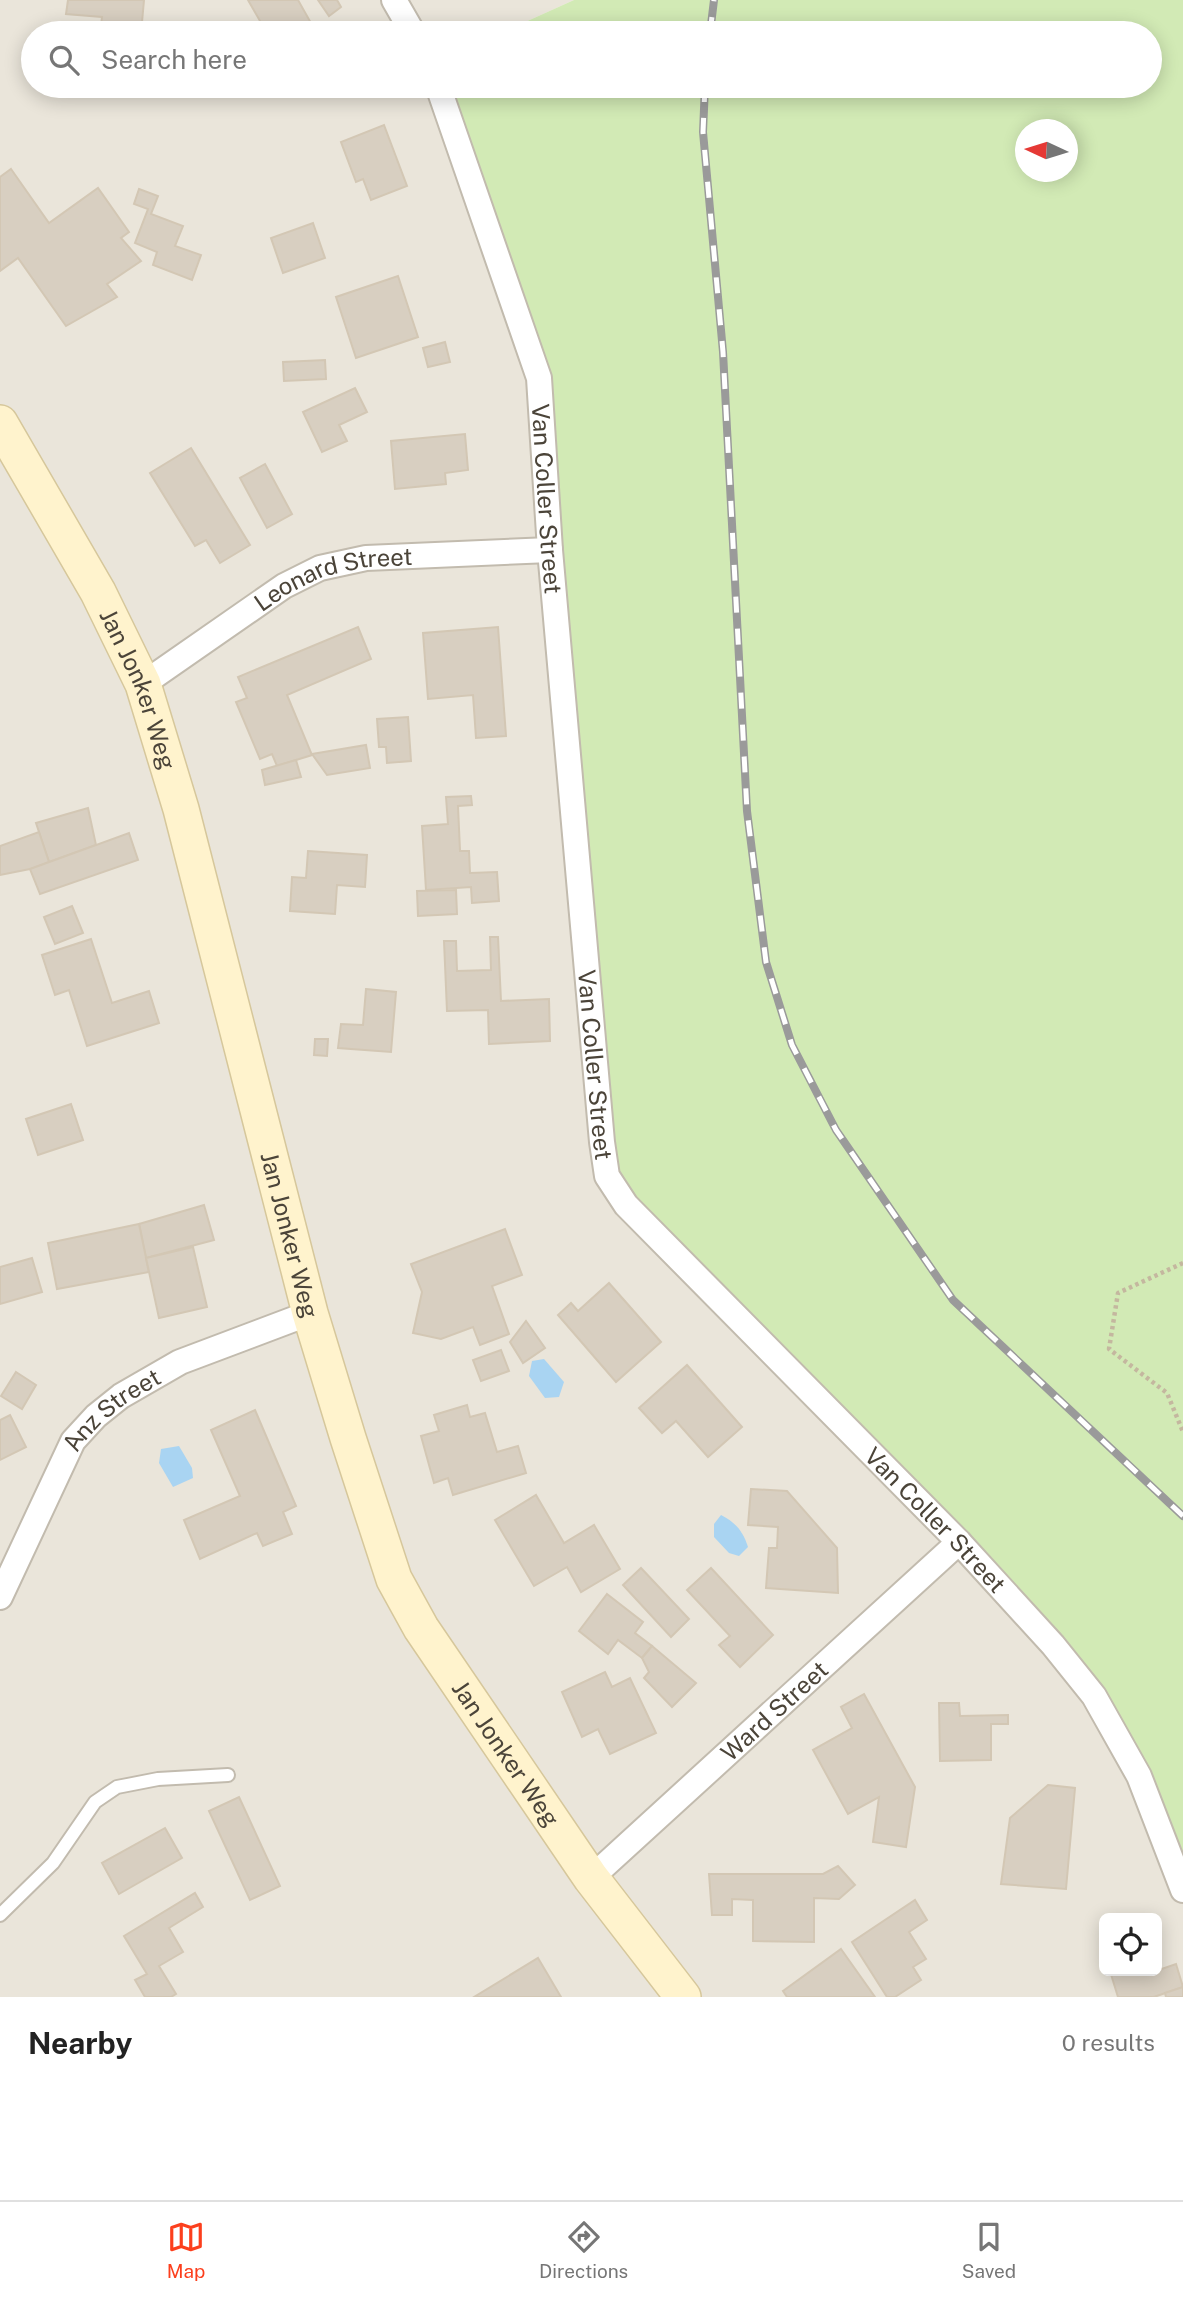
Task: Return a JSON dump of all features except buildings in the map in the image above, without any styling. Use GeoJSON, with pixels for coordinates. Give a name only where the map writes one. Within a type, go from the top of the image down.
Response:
{"type":"FeatureCollection","features":[{"type":"Feature","properties":{"kind":"main road","name":"Jan Jonker Weg"},"geometry":{"type":"LineString","coordinates":[[0,423],[99,592],[143,684],[181,809],[310,1313],[394,1579],[422,1628],[591,1878],[683,1997]]}},
{"type":"Feature","properties":{"kind":"street"},"geometry":{"type":"LineString","coordinates":[[394,0],[406,21]]}},
{"type":"Feature","properties":{"kind":"street","name":"Van Coller Street"},"geometry":{"type":"LineString","coordinates":[[442,98],[539,378],[550,550],[607,1177],[626,1205],[959,1542],[1053,1645],[1094,1696],[1139,1776],[1183,1890]]}},
{"type":"Feature","properties":{"kind":"street","name":"Leonard Street"},"geometry":{"type":"LineString","coordinates":[[143,684],[284,586],[320,568],[366,558],[550,550]]}},
{"type":"Feature","properties":{"kind":"street","name":"Anz Street"},"geometry":{"type":"LineString","coordinates":[[0,1597],[73,1441],[96,1416],[121,1396],[180,1362],[310,1313]]}},
{"type":"Feature","properties":{"kind":"street","name":"Ward Street"},"geometry":{"type":"LineString","coordinates":[[591,1878],[959,1542]]}},
{"type":"Feature","properties":{"kind":"lane"},"geometry":{"type":"LineString","coordinates":[[0,1914],[53,1863],[95,1802],[117,1787],[158,1779],[228,1775]]}},
{"type":"Feature","properties":{"kind":"path"},"geometry":{"type":"LineString","coordinates":[[1183,1263],[1118,1293],[1109,1349],[1167,1393],[1183,1432]]}},
{"type":"Feature","properties":{"kind":"shaded area"},"geometry":{"type":"Polygon","coordinates":[[[0,0],[574,0],[528,21],[21,21],[21,98],[443,98],[1094,1696],[1183,1890],[1183,1997],[0,1997],[0,0]]]}},
{"type":"Feature","properties":{"kind":"green space"},"geometry":{"type":"Polygon","coordinates":[[[574,0],[1183,0],[1183,1890],[1094,1696],[607,1176],[539,378],[442,98],[1162,98],[1162,21],[528,21],[574,0]]]}},
{"type":"Feature","properties":{"kind":"water"},"geometry":{"type":"Polygon","coordinates":[[[544,1359],[564,1382],[559,1397],[545,1398],[529,1376],[532,1361],[544,1359]]]}},
{"type":"Feature","properties":{"kind":"water"},"geometry":{"type":"Polygon","coordinates":[[[179,1446],[192,1468],[193,1478],[173,1487],[159,1463],[161,1449],[179,1446]]]}},
{"type":"Feature","properties":{"kind":"water"},"geometry":{"type":"Polygon","coordinates":[[[721,1515],[738,1528],[746,1541],[748,1547],[739,1556],[729,1553],[714,1537],[714,1524],[721,1515]]]}},
{"type":"Feature","properties":{"kind":"railway"},"geometry":{"type":"LineString","coordinates":[[711,21],[714,0]]}},
{"type":"Feature","properties":{"kind":"railway"},"geometry":{"type":"LineString","coordinates":[[704,98],[703,132],[723,352],[747,811],[766,962],[792,1045],[836,1130],[953,1300],[1183,1516]]}}]}
